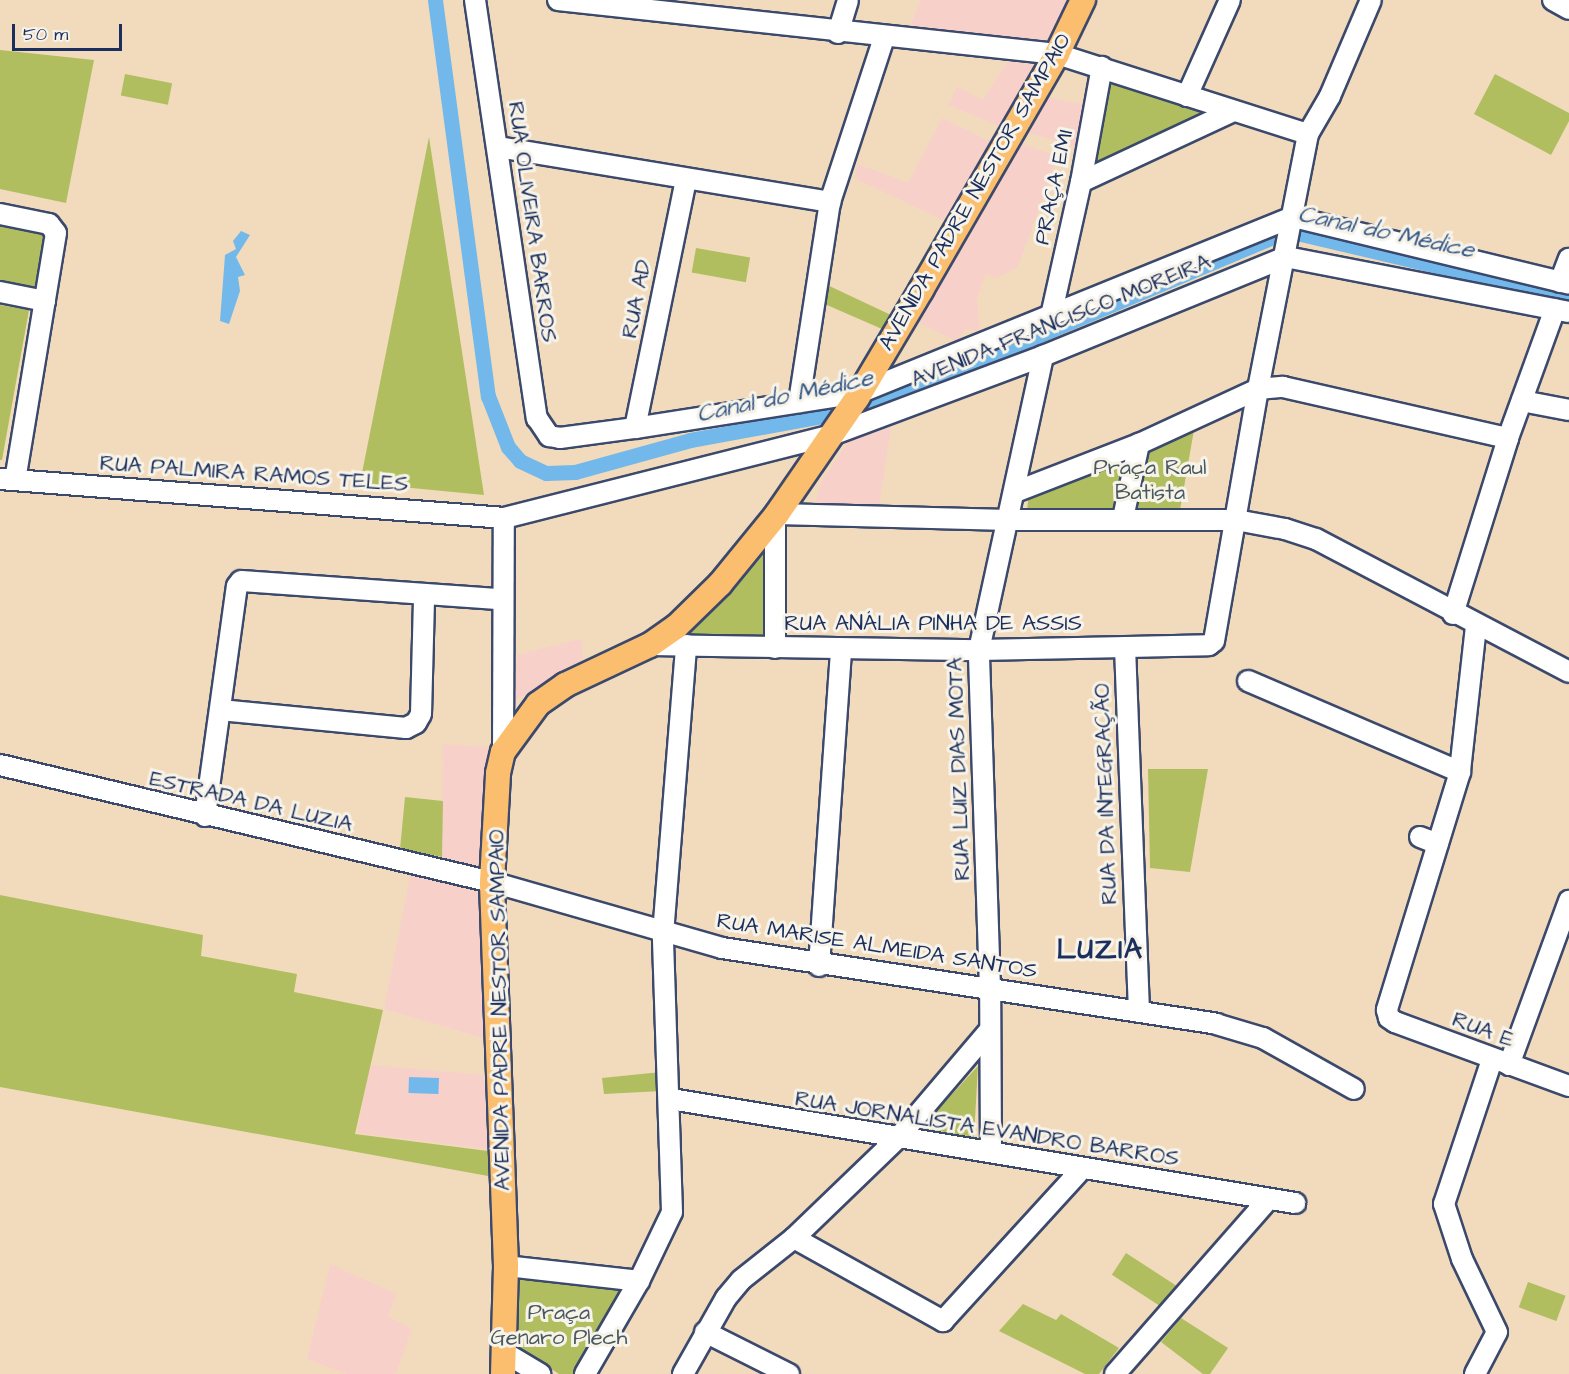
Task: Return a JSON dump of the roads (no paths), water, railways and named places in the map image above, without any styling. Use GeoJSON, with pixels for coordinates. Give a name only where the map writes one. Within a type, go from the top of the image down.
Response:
{"type":"FeatureCollection","features":[{"type":"Feature","properties":{"kind":"main road","name":"AVENIDA PADRE NESTOR SAMPAIO"},"geometry":{"type":"LineString","coordinates":[[505,1364],[506,1266],[492,882],[498,773],[503,752],[538,704],[565,685],[650,645],[676,627],[720,584],[776,515],[858,395],[1057,54],[1083,0]]}},
{"type":"Feature","properties":{"kind":"street","name":"RUA OLIVEIRA BARROS"},"geometry":{"type":"LineString","coordinates":[[475,0],[537,418],[543,432],[560,438]]}},
{"type":"Feature","properties":{"kind":"street"},"geometry":{"type":"LineString","coordinates":[[558,0],[689,6],[838,33],[1057,54],[1102,67],[1230,112],[1308,134]]}},
{"type":"Feature","properties":{"kind":"street"},"geometry":{"type":"LineString","coordinates":[[838,33],[848,0]]}},
{"type":"Feature","properties":{"kind":"street"},"geometry":{"type":"LineString","coordinates":[[1187,96],[1230,0]]}},
{"type":"Feature","properties":{"kind":"street"},"geometry":{"type":"LineString","coordinates":[[1236,520],[1258,389],[1287,255],[1308,134],[1330,96],[1371,0]]}},
{"type":"Feature","properties":{"kind":"street"},"geometry":{"type":"LineString","coordinates":[[1553,0],[1569,9]]}},
{"type":"Feature","properties":{"kind":"street"},"geometry":{"type":"LineString","coordinates":[[799,402],[830,202],[884,39]]}},
{"type":"Feature","properties":{"kind":"street","name":"PRAÇA EMI"},"geometry":{"type":"LineString","coordinates":[[1051,316],[1081,182],[1102,67]]}},
{"type":"Feature","properties":{"kind":"street"},"geometry":{"type":"LineString","coordinates":[[1081,182],[1230,112]]}},
{"type":"Feature","properties":{"kind":"street"},"geometry":{"type":"LineString","coordinates":[[498,147],[830,202]]}},
{"type":"Feature","properties":{"kind":"street","name":"RUA AD"},"geometry":{"type":"LineString","coordinates":[[635,428],[686,179]]}},
{"type":"Feature","properties":{"kind":"street"},"geometry":{"type":"LineString","coordinates":[[0,214],[55,227],[45,301],[7,479]]}},
{"type":"Feature","properties":{"kind":"street"},"geometry":{"type":"LineString","coordinates":[[1293,218],[1565,283],[1569,259]]}},
{"type":"Feature","properties":{"kind":"street","name":"AVENIDA FRANCISCO MOREIRA"},"geometry":{"type":"LineString","coordinates":[[560,438],[858,395],[1293,218]]}},
{"type":"Feature","properties":{"kind":"street"},"geometry":{"type":"LineString","coordinates":[[1287,255],[1562,310],[1508,438],[1453,614]]}},
{"type":"Feature","properties":{"kind":"street","name":"AVENIDA FRANCISCO MOREIRA"},"geometry":{"type":"LineString","coordinates":[[504,518],[834,433],[1043,356],[1287,255]]}},
{"type":"Feature","properties":{"kind":"street"},"geometry":{"type":"LineString","coordinates":[[0,292],[45,301]]}},
{"type":"Feature","properties":{"kind":"street","name":"RUA LUIZ DIAS MOTA"},"geometry":{"type":"LineString","coordinates":[[991,1152],[988,1032],[990,987],[979,651],[1016,492],[1043,356]]}},
{"type":"Feature","properties":{"kind":"street"},"geometry":{"type":"LineString","coordinates":[[1016,492],[1139,444],[1258,389],[1283,387],[1508,438]]}},
{"type":"Feature","properties":{"kind":"street"},"geometry":{"type":"LineString","coordinates":[[1522,401],[1569,410]]}},
{"type":"Feature","properties":{"kind":"street"},"geometry":{"type":"LineString","coordinates":[[1123,518],[1139,444]]}},
{"type":"Feature","properties":{"kind":"street","name":"RUA PALMIRA RAMOS TELES"},"geometry":{"type":"LineString","coordinates":[[7,479],[504,518]]}},
{"type":"Feature","properties":{"kind":"street"},"geometry":{"type":"LineString","coordinates":[[775,648],[776,515],[1009,520],[1123,518],[1236,520],[1316,539],[1453,614],[1569,672]]}},
{"type":"Feature","properties":{"kind":"street"},"geometry":{"type":"LineString","coordinates":[[503,752],[501,598],[504,518]]}},
{"type":"Feature","properties":{"kind":"street","name":"RUA ANÁLIA PINHA DE ASSIS"},"geometry":{"type":"LineString","coordinates":[[650,645],[979,651],[1209,645],[1214,641],[1236,520]]}},
{"type":"Feature","properties":{"kind":"street"},"geometry":{"type":"LineString","coordinates":[[205,816],[237,586],[247,578],[424,596],[501,598]]}},
{"type":"Feature","properties":{"kind":"street"},"geometry":{"type":"LineString","coordinates":[[220,710],[406,728],[416,723],[421,714],[424,596]]}},
{"type":"Feature","properties":{"kind":"street"},"geometry":{"type":"LineString","coordinates":[[1248,681],[1460,772],[1476,626]]}},
{"type":"Feature","properties":{"kind":"street"},"geometry":{"type":"LineString","coordinates":[[585,1374],[639,1281],[672,1212],[671,1099],[663,934],[686,645]]}},
{"type":"Feature","properties":{"kind":"street","name":"RUA DA INTEGRAÇÃO"},"geometry":{"type":"LineString","coordinates":[[1125,647],[1138,1012]]}},
{"type":"Feature","properties":{"kind":"street"},"geometry":{"type":"LineString","coordinates":[[819,966],[841,650]]}},
{"type":"Feature","properties":{"kind":"street","name":"ESTRADA DA LUZIA"},"geometry":{"type":"LineString","coordinates":[[0,765],[205,816],[492,882]]}},
{"type":"Feature","properties":{"kind":"street","name":"RUA E"},"geometry":{"type":"LineString","coordinates":[[1460,772],[1429,840],[1387,1010],[1389,1018],[1500,1063],[1569,1086]]}},
{"type":"Feature","properties":{"kind":"street","name":"RUA MARISE ALMEIDA SANTOS"},"geometry":{"type":"LineString","coordinates":[[492,882],[663,934],[819,966],[990,987],[1216,1024],[1263,1038],[1354,1089]]}},
{"type":"Feature","properties":{"kind":"street"},"geometry":{"type":"LineString","coordinates":[[1475,1374],[1497,1332],[1462,1259],[1444,1204],[1500,1063],[1569,901]]}},
{"type":"Feature","properties":{"kind":"street"},"geometry":{"type":"LineString","coordinates":[[683,1374],[705,1332],[741,1280],[794,1238],[897,1139],[988,1032]]}},
{"type":"Feature","properties":{"kind":"street","name":"RUA JORNALISTA EVANDRO BARROS"},"geometry":{"type":"LineString","coordinates":[[671,1099],[897,1139],[991,1152],[1295,1203]]}},
{"type":"Feature","properties":{"kind":"street"},"geometry":{"type":"LineString","coordinates":[[794,1238],[943,1321],[1082,1169]]}},
{"type":"Feature","properties":{"kind":"street"},"geometry":{"type":"LineString","coordinates":[[1115,1374],[1268,1200]]}},
{"type":"Feature","properties":{"kind":"street"},"geometry":{"type":"LineString","coordinates":[[506,1266],[639,1281]]}},
{"type":"Feature","properties":{"kind":"street"},"geometry":{"type":"LineString","coordinates":[[705,1332],[789,1374]]}},
{"type":"Feature","properties":{"kind":"street"},"geometry":{"type":"LineString","coordinates":[[505,1364],[540,1374]]}},
{"type":"Feature","properties":{"kind":"water"},"geometry":{"type":"Polygon","coordinates":[[[241,231],[250,235],[236,257],[245,275],[238,277],[240,291],[229,324],[220,321],[225,255],[236,249],[233,241],[241,231]]]}},
{"type":"Feature","properties":{"kind":"water"},"geometry":{"type":"Polygon","coordinates":[[[409,1077],[439,1078],[438,1094],[408,1093],[409,1077]]]}},
{"type":"Feature","properties":{"kind":"waterway","name":"Canal do Médice"},"geometry":{"type":"LineString","coordinates":[[435,0],[488,396],[508,447],[520,461],[546,473],[575,472],[690,440],[866,408],[1288,231],[1569,297]]}},
{"type":"Feature","properties":{"kind":"district","name":"LUZIA"},"geometry":{"type":"Point","coordinates":[1100,950]}},
{"type":"Feature","properties":{"kind":"park label","name":"Praça Raul Batista"},"geometry":{"type":"Point","coordinates":[1150,480]}},
{"type":"Feature","properties":{"kind":"park label","name":"Praça Genaro Plech"},"geometry":{"type":"Point","coordinates":[559,1324]}}]}
